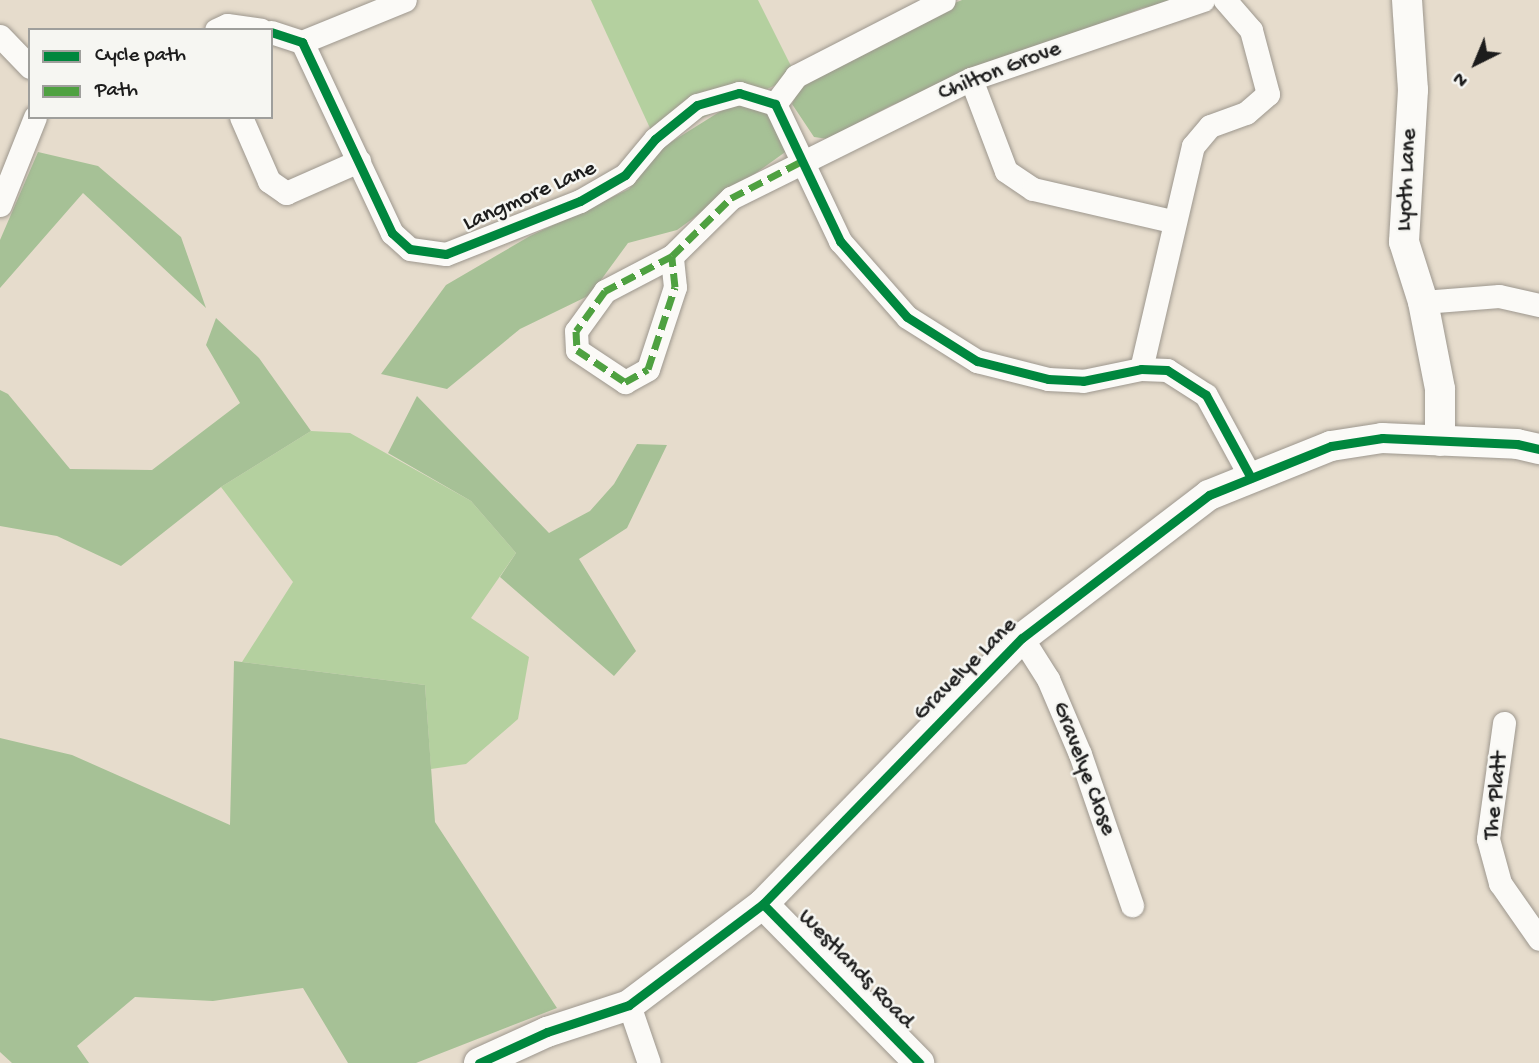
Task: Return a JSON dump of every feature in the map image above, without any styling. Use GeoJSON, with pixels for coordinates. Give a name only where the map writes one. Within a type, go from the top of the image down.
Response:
{"type":"FeatureCollection","features":[{"type":"Feature","properties":{"kind":"street"},"geometry":{"type":"LineString","coordinates":[[273,33],[302,42],[405,0]]}},
{"type":"Feature","properties":{"kind":"street"},"geometry":{"type":"LineString","coordinates":[[944,0],[796,76],[775,104],[841,241],[870,280],[935,339],[977,361],[1048,379],[1083,382],[1141,369],[1167,370],[1206,395],[1251,478]]}},
{"type":"Feature","properties":{"kind":"street","name":"Chilton Grove"},"geometry":{"type":"LineString","coordinates":[[672,256],[675,287],[648,369],[625,382],[577,350],[576,331],[605,291],[672,256],[731,198],[971,79],[1202,0]]}},
{"type":"Feature","properties":{"kind":"street"},"geometry":{"type":"LineString","coordinates":[[1141,369],[1172,221],[1193,146],[1210,126],[1246,113],[1268,94],[1251,30],[1225,0]]}},
{"type":"Feature","properties":{"kind":"street","name":"Lyoth Lane"},"geometry":{"type":"LineString","coordinates":[[1407,0],[1413,90],[1404,242],[1423,302],[1440,389],[1440,441]]}},
{"type":"Feature","properties":{"kind":"street"},"geometry":{"type":"LineString","coordinates":[[0,36],[28,65]]}},
{"type":"Feature","properties":{"kind":"street","name":"Langmore Lane"},"geometry":{"type":"LineString","coordinates":[[302,42],[392,233],[410,249],[446,254],[580,201],[625,175],[655,139],[697,105],[740,93],[775,104]]}},
{"type":"Feature","properties":{"kind":"street"},"geometry":{"type":"LineString","coordinates":[[971,79],[1006,172],[1033,189],[1172,221]]}},
{"type":"Feature","properties":{"kind":"street"},"geometry":{"type":"LineString","coordinates":[[0,205],[34,119]]}},
{"type":"Feature","properties":{"kind":"street"},"geometry":{"type":"LineString","coordinates":[[242,119],[269,181],[286,192],[359,161]]}},
{"type":"Feature","properties":{"kind":"street"},"geometry":{"type":"LineString","coordinates":[[1423,302],[1499,296],[1539,305]]}},
{"type":"Feature","properties":{"kind":"street","name":"Gravelye Lane"},"geometry":{"type":"LineString","coordinates":[[479,1063],[547,1032],[629,1005],[763,904],[1022,638],[1209,495],[1331,446],[1382,438],[1517,444],[1539,449]]}},
{"type":"Feature","properties":{"kind":"street","name":"Gravelye Close"},"geometry":{"type":"LineString","coordinates":[[1022,638],[1048,679],[1080,754],[1132,905]]}},
{"type":"Feature","properties":{"kind":"street","name":"The Platt"},"geometry":{"type":"LineString","coordinates":[[1504,723],[1488,839],[1500,883],[1539,939]]}},
{"type":"Feature","properties":{"kind":"street","name":"Westlands Road"},"geometry":{"type":"LineString","coordinates":[[763,904],[919,1063]]}},
{"type":"Feature","properties":{"kind":"street"},"geometry":{"type":"LineString","coordinates":[[629,1005],[649,1063]]}},
{"type":"Feature","properties":{"kind":"green space"},"geometry":{"type":"Polygon","coordinates":[[[591,0],[758,0],[796,76],[655,139],[591,0]]]}},
{"type":"Feature","properties":{"kind":"green space"},"geometry":{"type":"Polygon","coordinates":[[[962,0],[1185,0],[1142,8],[890,106],[828,139],[814,137],[792,104],[804,80],[908,22],[962,0]]]}},
{"type":"Feature","properties":{"kind":"green space"},"geometry":{"type":"Polygon","coordinates":[[[740,99],[769,108],[788,150],[677,230],[628,243],[590,295],[520,329],[447,389],[381,374],[446,285],[530,236],[629,189],[660,149],[740,99]]]}},
{"type":"Feature","properties":{"kind":"green space"},"geometry":{"type":"Polygon","coordinates":[[[38,152],[98,166],[181,237],[206,308],[83,193],[0,288],[0,240],[38,152]]]}},
{"type":"Feature","properties":{"kind":"green space"},"geometry":{"type":"Polygon","coordinates":[[[216,318],[259,358],[311,431],[221,487],[121,566],[57,536],[0,526],[0,390],[8,394],[70,469],[152,470],[240,403],[206,345],[216,318]]]}},
{"type":"Feature","properties":{"kind":"green space"},"geometry":{"type":"Polygon","coordinates":[[[417,396],[549,533],[590,511],[614,484],[637,444],[667,445],[627,528],[579,559],[636,651],[614,676],[500,577],[516,553],[471,501],[388,453],[417,396]]]}},
{"type":"Feature","properties":{"kind":"green space"},"geometry":{"type":"Polygon","coordinates":[[[311,431],[350,433],[471,501],[516,553],[471,618],[529,657],[518,719],[466,764],[431,769],[425,685],[242,662],[293,582],[221,487],[311,431]]]}},
{"type":"Feature","properties":{"kind":"green space"},"geometry":{"type":"Polygon","coordinates":[[[234,661],[425,685],[435,822],[557,1008],[416,1063],[348,1063],[303,988],[213,1001],[135,997],[77,1046],[89,1063],[12,1063],[0,1052],[0,738],[72,755],[230,825],[234,661]]]}},
{"type":"Feature","properties":{"kind":"marked path"},"geometry":{"type":"LineString","coordinates":[[672,256],[605,291],[576,331],[577,350],[625,382],[648,369],[675,287],[672,256],[731,198],[804,160]]}},
{"type":"Feature","properties":{"kind":"cycle path"},"geometry":{"type":"LineString","coordinates":[[273,33],[302,42],[392,233],[410,249],[446,254],[580,201],[625,175],[655,139],[697,105],[739,93],[775,104],[840,241],[907,317],[977,361],[1048,379],[1083,381],[1141,369],[1167,370],[1206,395],[1251,478]]}},
{"type":"Feature","properties":{"kind":"cycle path"},"geometry":{"type":"LineString","coordinates":[[479,1063],[547,1032],[629,1005],[763,904],[1022,638],[1209,495],[1331,446],[1382,438],[1517,444],[1539,449]]}},
{"type":"Feature","properties":{"kind":"cycle path"},"geometry":{"type":"LineString","coordinates":[[763,904],[919,1063]]}}]}
